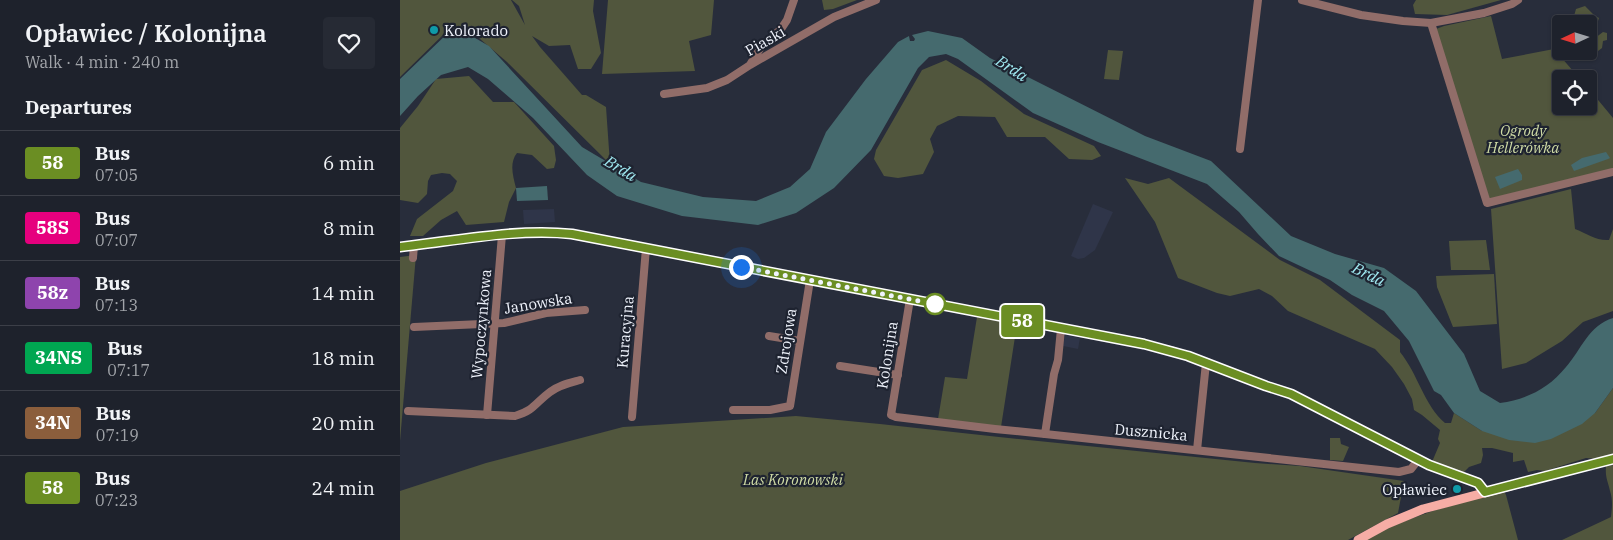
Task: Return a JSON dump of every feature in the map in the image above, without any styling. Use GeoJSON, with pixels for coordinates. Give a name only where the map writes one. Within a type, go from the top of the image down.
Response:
{"type":"FeatureCollection","features":[{"type":"Feature","properties":{"kind":"main road"},"geometry":{"type":"LineString","coordinates":[[1358,540],[1387,524],[1423,509],[1613,459]]}},
{"type":"Feature","properties":{"kind":"street"},"geometry":{"type":"LineString","coordinates":[[750,65],[761,48],[781,29],[787,20],[794,0]]}},
{"type":"Feature","properties":{"kind":"street","name":"Piaski"},"geometry":{"type":"LineString","coordinates":[[664,94],[707,88],[727,80],[834,17],[876,0]]}},
{"type":"Feature","properties":{"kind":"street"},"geometry":{"type":"LineString","coordinates":[[1240,149],[1258,0]]}},
{"type":"Feature","properties":{"kind":"street"},"geometry":{"type":"LineString","coordinates":[[1302,0],[1361,15],[1431,23],[1484,13],[1518,0]]}},
{"type":"Feature","properties":{"kind":"street"},"geometry":{"type":"LineString","coordinates":[[1431,23],[1487,204],[1613,172]]}},
{"type":"Feature","properties":{"kind":"street"},"geometry":{"type":"LineString","coordinates":[[400,247],[502,236],[563,234],[646,248],[1174,351],[1291,394],[1418,460],[1478,483],[1485,492]]}},
{"type":"Feature","properties":{"kind":"street","name":"Wypoczynkowa"},"geometry":{"type":"LineString","coordinates":[[487,415],[502,236]]}},
{"type":"Feature","properties":{"kind":"street"},"geometry":{"type":"LineString","coordinates":[[413,258],[414,246]]}},
{"type":"Feature","properties":{"kind":"street","name":"Kuracyjna"},"geometry":{"type":"LineString","coordinates":[[632,417],[646,248]]}},
{"type":"Feature","properties":{"kind":"street","name":"Zdrojowa"},"geometry":{"type":"LineString","coordinates":[[733,410],[770,410],[790,406],[810,280]]}},
{"type":"Feature","properties":{"kind":"street","name":"Kolonijna"},"geometry":{"type":"LineString","coordinates":[[891,416],[910,299]]}},
{"type":"Feature","properties":{"kind":"street","name":"Janowska"},"geometry":{"type":"LineString","coordinates":[[414,327],[496,323],[516,321],[546,313],[585,310]]}},
{"type":"Feature","properties":{"kind":"street"},"geometry":{"type":"LineString","coordinates":[[1045,434],[1062,329]]}},
{"type":"Feature","properties":{"kind":"street"},"geometry":{"type":"LineString","coordinates":[[769,336],[800,341]]}},
{"type":"Feature","properties":{"kind":"street"},"geometry":{"type":"LineString","coordinates":[[1197,450],[1206,363]]}},
{"type":"Feature","properties":{"kind":"street"},"geometry":{"type":"LineString","coordinates":[[840,366],[898,374]]}},
{"type":"Feature","properties":{"kind":"street"},"geometry":{"type":"LineString","coordinates":[[408,411],[507,416],[525,413],[534,408],[552,390],[563,384],[580,380]]}},
{"type":"Feature","properties":{"kind":"street","name":"Dusznicka"},"geometry":{"type":"LineString","coordinates":[[891,416],[935,423],[1399,472],[1411,469],[1418,460]]}},
{"type":"Feature","properties":{"kind":"shaded area"},"geometry":{"type":"Polygon","coordinates":[[[1093,204],[1113,212],[1095,250],[1084,258],[1078,259],[1071,256],[1093,204]]]}},
{"type":"Feature","properties":{"kind":"shaded area"},"geometry":{"type":"Polygon","coordinates":[[[554,209],[555,222],[524,224],[523,210],[554,209]]]}},
{"type":"Feature","properties":{"kind":"shaded area"},"geometry":{"type":"Polygon","coordinates":[[[1065,335],[1080,338],[1078,349],[1063,346],[1065,335]]]}},
{"type":"Feature","properties":{"kind":"green space"},"geometry":{"type":"Polygon","coordinates":[[[400,0],[511,0],[525,25],[519,6],[512,0],[594,0],[593,11],[601,53],[591,69],[578,69],[570,45],[549,46],[532,36],[582,95],[586,95],[606,107],[610,164],[507,62],[473,33],[450,28],[400,77],[400,0]]]}},
{"type":"Feature","properties":{"kind":"green space"},"geometry":{"type":"Polygon","coordinates":[[[608,0],[714,0],[711,35],[689,41],[695,71],[602,74],[608,0]]]}},
{"type":"Feature","properties":{"kind":"green space"},"geometry":{"type":"Polygon","coordinates":[[[822,0],[857,0],[833,9],[824,10],[822,0]]]}},
{"type":"Feature","properties":{"kind":"green space"},"geometry":{"type":"Polygon","coordinates":[[[1416,0],[1501,0],[1447,15],[1415,14],[1413,5],[1416,0]]]}},
{"type":"Feature","properties":{"kind":"green space"},"geometry":{"type":"Polygon","coordinates":[[[1585,6],[1594,15],[1574,15],[1576,9],[1585,6]]]}},
{"type":"Feature","properties":{"kind":"green space","name":"Ogrody Hellerówka"},"geometry":{"type":"Polygon","coordinates":[[[1491,16],[1502,59],[1552,49],[1552,60],[1564,60],[1572,70],[1552,70],[1552,115],[1597,115],[1597,99],[1613,118],[1613,169],[1489,199],[1436,29],[1491,16]]]}},
{"type":"Feature","properties":{"kind":"green space"},"geometry":{"type":"Polygon","coordinates":[[[1603,32],[1607,33],[1607,40],[1603,41],[1602,48],[1598,51],[1598,36],[1603,32]]]}},
{"type":"Feature","properties":{"kind":"green space"},"geometry":{"type":"Polygon","coordinates":[[[1108,50],[1123,51],[1119,80],[1104,79],[1108,50]]]}},
{"type":"Feature","properties":{"kind":"green space"},"geometry":{"type":"Polygon","coordinates":[[[946,60],[981,81],[1024,114],[1094,146],[1101,156],[1092,160],[1069,159],[1045,137],[1007,137],[995,117],[958,116],[937,126],[930,139],[934,152],[923,174],[898,178],[884,176],[874,159],[876,150],[922,70],[946,60]]]}},
{"type":"Feature","properties":{"kind":"green space"},"geometry":{"type":"Polygon","coordinates":[[[469,76],[493,102],[514,102],[554,146],[556,160],[554,168],[547,169],[532,155],[517,153],[512,165],[516,188],[509,202],[504,222],[466,225],[457,211],[441,220],[423,236],[410,236],[417,219],[453,191],[457,181],[450,174],[431,175],[428,181],[427,194],[418,203],[400,200],[400,128],[436,79],[469,76]]]}},
{"type":"Feature","properties":{"kind":"green space"},"geometry":{"type":"Polygon","coordinates":[[[1125,178],[1148,184],[1169,178],[1280,260],[1320,280],[1400,340],[1400,352],[1412,370],[1426,398],[1445,423],[1451,423],[1454,413],[1482,431],[1595,413],[1613,388],[1613,455],[1598,459],[1586,458],[1545,471],[1528,472],[1524,460],[1513,462],[1513,453],[1492,448],[1482,448],[1481,463],[1469,467],[1463,473],[1432,462],[1440,443],[1438,439],[1440,430],[1414,410],[1412,399],[1404,384],[1392,367],[1375,349],[1288,311],[1272,296],[1259,289],[1230,296],[1178,278],[1155,222],[1125,178]]]}},
{"type":"Feature","properties":{"kind":"green space"},"geometry":{"type":"Polygon","coordinates":[[[1571,189],[1575,229],[1596,238],[1609,240],[1613,229],[1613,311],[1583,322],[1562,341],[1526,363],[1502,369],[1491,209],[1571,189]]]}},
{"type":"Feature","properties":{"kind":"green space"},"geometry":{"type":"Polygon","coordinates":[[[1486,240],[1490,270],[1451,270],[1449,241],[1486,240]]]}},
{"type":"Feature","properties":{"kind":"green space"},"geometry":{"type":"Polygon","coordinates":[[[416,255],[400,441],[400,257],[416,255]]]}},
{"type":"Feature","properties":{"kind":"green space"},"geometry":{"type":"Polygon","coordinates":[[[1494,274],[1497,324],[1453,327],[1437,287],[1436,276],[1494,274]]]}},
{"type":"Feature","properties":{"kind":"green space"},"geometry":{"type":"Polygon","coordinates":[[[977,317],[1017,324],[1001,427],[938,419],[945,377],[967,379],[977,317]]]}},
{"type":"Feature","properties":{"kind":"green space","name":"Las Koronowski"},"geometry":{"type":"Polygon","coordinates":[[[796,416],[1300,466],[1404,481],[1398,513],[1348,540],[400,540],[400,491],[486,463],[623,427],[796,416]]]}},
{"type":"Feature","properties":{"kind":"green space"},"geometry":{"type":"Polygon","coordinates":[[[1330,438],[1340,438],[1341,444],[1349,447],[1343,461],[1330,460],[1330,438]]]}},
{"type":"Feature","properties":{"kind":"green space"},"geometry":{"type":"Polygon","coordinates":[[[1613,465],[1613,540],[1562,540],[1611,517],[1612,498],[1606,477],[1606,466],[1613,465]]]}},
{"type":"Feature","properties":{"kind":"green space"},"geometry":{"type":"Polygon","coordinates":[[[1498,493],[1505,493],[1506,495],[1518,540],[1365,540],[1413,518],[1498,493]]]}},
{"type":"Feature","properties":{"kind":"water","name":"Brda"},"geometry":{"type":"Polygon","coordinates":[[[450,31],[463,31],[489,46],[582,147],[641,182],[703,197],[756,201],[790,187],[810,169],[826,132],[866,79],[898,42],[909,36],[910,41],[914,41],[915,39],[912,35],[928,31],[962,38],[990,58],[1145,136],[1211,161],[1291,236],[1335,254],[1384,268],[1416,291],[1464,354],[1480,391],[1500,403],[1528,396],[1552,381],[1566,367],[1592,332],[1605,321],[1613,318],[1613,388],[1595,413],[1582,424],[1551,439],[1535,443],[1509,440],[1482,431],[1454,413],[1441,395],[1434,391],[1409,341],[1384,311],[1352,295],[1330,280],[1279,256],[1239,212],[1207,184],[1098,142],[1033,113],[958,59],[946,54],[929,57],[918,68],[871,150],[834,188],[796,213],[758,225],[682,216],[617,196],[587,175],[533,118],[488,79],[468,67],[441,75],[400,116],[400,79],[450,31]]]}},
{"type":"Feature","properties":{"kind":"water"},"geometry":{"type":"Polygon","coordinates":[[[1606,152],[1610,158],[1608,159],[1574,171],[1571,165],[1582,158],[1606,152]]]}},
{"type":"Feature","properties":{"kind":"water"},"geometry":{"type":"Polygon","coordinates":[[[1518,169],[1522,175],[1522,180],[1500,189],[1495,177],[1518,169]]]}},
{"type":"Feature","properties":{"kind":"water"},"geometry":{"type":"Polygon","coordinates":[[[547,186],[548,200],[517,201],[516,188],[547,186]]]}},
{"type":"Feature","properties":{"kind":"bus line","name":"58"},"geometry":{"type":"LineString","coordinates":[[400,247],[460,239],[529,234],[572,234],[1144,344],[1174,351],[1291,394],[1429,465],[1481,484],[1485,492],[1613,459]]}},
{"type":"Feature","properties":{"kind":"place","name":"Kolorado"},"geometry":{"type":"Point","coordinates":[434,30]}},
{"type":"Feature","properties":{"kind":"place","name":"Opławiec"},"geometry":{"type":"Point","coordinates":[1457,489]}},
{"type":"Feature","properties":{"kind":"route"},"geometry":{"type":"LineString","coordinates":[[741,267],[935,304]]}}]}
